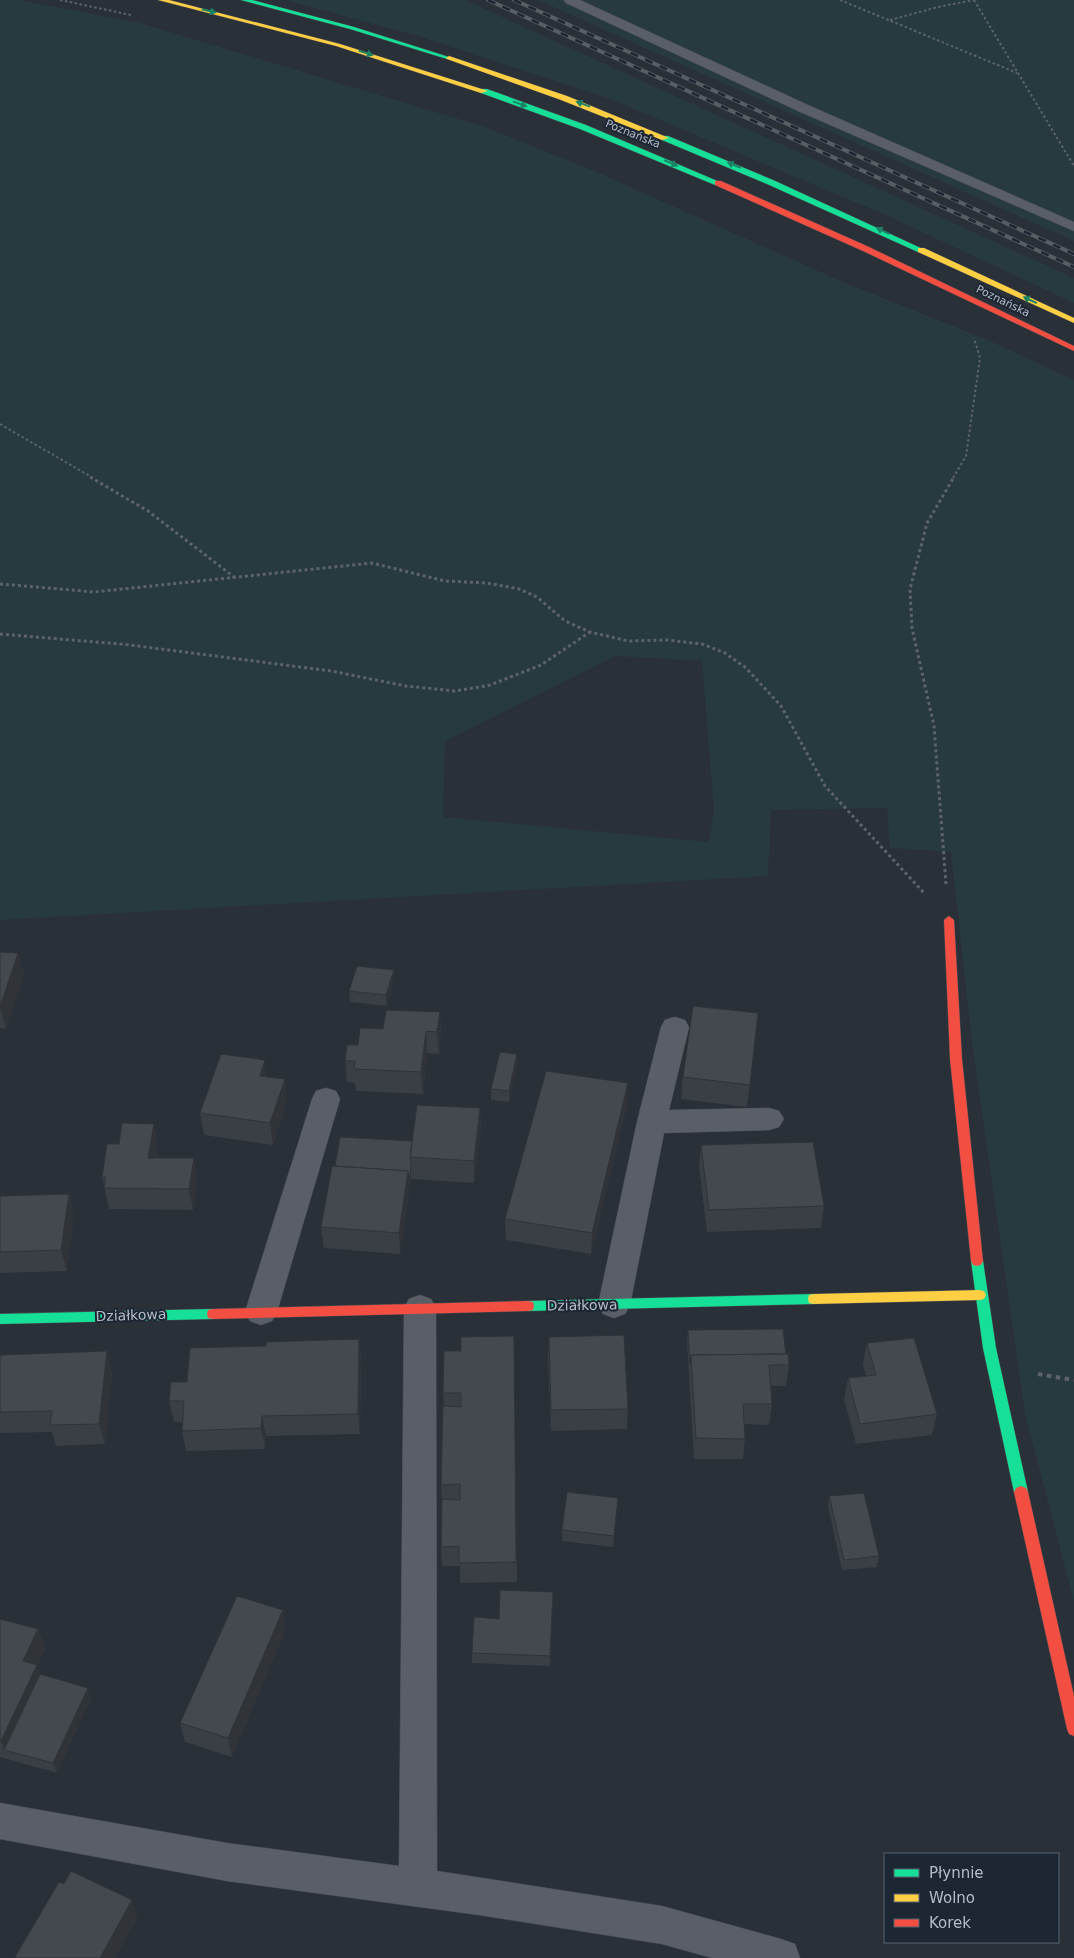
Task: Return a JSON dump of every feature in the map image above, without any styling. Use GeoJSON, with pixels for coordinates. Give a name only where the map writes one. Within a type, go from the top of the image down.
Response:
{"type":"FeatureCollection","features":[{"type":"Feature","properties":{"kind":"main road","name":"Poznańska"},"geometry":{"type":"LineString","coordinates":[[161,0],[288,30],[448,79],[562,119],[732,189],[888,260],[1074,349]]}},
{"type":"Feature","properties":{"kind":"main road","name":"Poznańska"},"geometry":{"type":"LineString","coordinates":[[244,0],[410,46],[543,89],[618,117],[787,188],[1074,321]]}},
{"type":"Feature","properties":{"kind":"main road"},"geometry":{"type":"LineString","coordinates":[[949,920],[956,1059],[980,1295],[1000,1400],[1074,1729]]}},
{"type":"Feature","properties":{"kind":"main road","name":"Działkowa"},"geometry":{"type":"LineString","coordinates":[[0,1319],[980,1295]]}},
{"type":"Feature","properties":{"kind":"street"},"geometry":{"type":"LineString","coordinates":[[614,1304],[652,1122],[675,1027]]}},
{"type":"Feature","properties":{"kind":"street"},"geometry":{"type":"LineString","coordinates":[[262,1312],[326,1099]]}},
{"type":"Feature","properties":{"kind":"street"},"geometry":{"type":"LineString","coordinates":[[652,1122],[769,1119]]}},
{"type":"Feature","properties":{"kind":"street"},"geometry":{"type":"LineString","coordinates":[[418,1888],[420,1308]]}},
{"type":"Feature","properties":{"kind":"street"},"geometry":{"type":"LineString","coordinates":[[0,1821],[227,1862],[418,1888],[662,1925],[781,1958]]}},
{"type":"Feature","properties":{"kind":"lane"},"geometry":{"type":"LineString","coordinates":[[570,0],[803,108],[1074,227]]}},
{"type":"Feature","properties":{"kind":"path"},"geometry":{"type":"LineString","coordinates":[[60,0],[135,16]]}},
{"type":"Feature","properties":{"kind":"path"},"geometry":{"type":"LineString","coordinates":[[840,0],[1018,73]]}},
{"type":"Feature","properties":{"kind":"path"},"geometry":{"type":"LineString","coordinates":[[890,20],[938,6],[974,0],[1074,166]]}},
{"type":"Feature","properties":{"kind":"path"},"geometry":{"type":"LineString","coordinates":[[949,920],[934,726],[912,628],[910,589],[927,523],[966,456],[980,358],[973,336]]}},
{"type":"Feature","properties":{"kind":"path"},"geometry":{"type":"LineString","coordinates":[[0,424],[148,511],[234,577]]}},
{"type":"Feature","properties":{"kind":"path"},"geometry":{"type":"LineString","coordinates":[[0,584],[94,592],[372,563],[445,581],[487,582],[519,589],[537,597],[565,621],[590,632],[628,641],[667,640],[702,644],[725,653],[746,668],[781,706],[826,786],[949,920]]}},
{"type":"Feature","properties":{"kind":"path"},"geometry":{"type":"LineString","coordinates":[[0,634],[130,645],[331,671],[406,686],[455,690],[490,685],[541,665],[590,632]]}},
{"type":"Feature","properties":{"kind":"green space"},"geometry":{"type":"Polygon","coordinates":[[[0,0],[19,0],[140,23],[485,127],[592,170],[843,282],[988,340],[1074,380],[1074,1602],[1025,1413],[972,1042],[951,852],[890,848],[887,808],[771,810],[768,876],[0,920],[0,0]],[[615,656],[445,741],[443,817],[709,842],[714,809],[702,661],[615,656]]]}},
{"type":"Feature","properties":{"kind":"green space"},"geometry":{"type":"Polygon","coordinates":[[[286,0],[465,0],[1074,278],[1074,303],[888,216],[608,98],[421,37],[286,0]]]}},
{"type":"Feature","properties":{"kind":"green space"},"geometry":{"type":"Polygon","coordinates":[[[538,0],[1074,0],[1074,241],[538,0]]]}},
{"type":"Feature","properties":{"kind":"building"},"geometry":{"type":"Polygon","coordinates":[[[0,952],[18,953],[0,1007],[0,952]]]}},
{"type":"Feature","properties":{"kind":"building"},"geometry":{"type":"Polygon","coordinates":[[[357,966],[394,970],[386,995],[349,991],[357,966]]]}},
{"type":"Feature","properties":{"kind":"building"},"geometry":{"type":"Polygon","coordinates":[[[693,1006],[758,1013],[750,1085],[683,1077],[693,1006]]]}},
{"type":"Feature","properties":{"kind":"building"},"geometry":{"type":"Polygon","coordinates":[[[386,1010],[440,1012],[437,1032],[426,1031],[421,1072],[354,1069],[355,1061],[345,1061],[347,1045],[358,1045],[360,1028],[383,1029],[386,1010]]]}},
{"type":"Feature","properties":{"kind":"building"},"geometry":{"type":"Polygon","coordinates":[[[500,1052],[517,1054],[509,1091],[491,1089],[500,1052]]]}},
{"type":"Feature","properties":{"kind":"building"},"geometry":{"type":"Polygon","coordinates":[[[221,1054],[265,1060],[260,1076],[285,1079],[270,1123],[200,1113],[221,1054]]]}},
{"type":"Feature","properties":{"kind":"building"},"geometry":{"type":"Polygon","coordinates":[[[546,1071],[628,1083],[592,1233],[505,1219],[546,1071]]]}},
{"type":"Feature","properties":{"kind":"building"},"geometry":{"type":"Polygon","coordinates":[[[417,1105],[480,1108],[474,1161],[410,1157],[417,1105]]]}},
{"type":"Feature","properties":{"kind":"building"},"geometry":{"type":"Polygon","coordinates":[[[122,1123],[154,1124],[148,1158],[194,1158],[189,1189],[104,1188],[106,1177],[102,1177],[107,1144],[119,1144],[122,1123]]]}},
{"type":"Feature","properties":{"kind":"building"},"geometry":{"type":"Polygon","coordinates":[[[340,1137],[412,1141],[409,1181],[408,1171],[335,1166],[340,1137]]]}},
{"type":"Feature","properties":{"kind":"building"},"geometry":{"type":"Polygon","coordinates":[[[813,1142],[824,1206],[709,1210],[701,1145],[813,1142]]]}},
{"type":"Feature","properties":{"kind":"building"},"geometry":{"type":"Polygon","coordinates":[[[332,1166],[408,1171],[399,1233],[321,1227],[332,1166]]]}},
{"type":"Feature","properties":{"kind":"building"},"geometry":{"type":"Polygon","coordinates":[[[69,1194],[61,1250],[0,1252],[0,1196],[69,1194]]]}},
{"type":"Feature","properties":{"kind":"building"},"geometry":{"type":"Polygon","coordinates":[[[783,1329],[786,1354],[691,1355],[690,1365],[688,1330],[783,1329]]]}},
{"type":"Feature","properties":{"kind":"building"},"geometry":{"type":"Polygon","coordinates":[[[624,1335],[628,1409],[551,1410],[549,1337],[624,1335]]]}},
{"type":"Feature","properties":{"kind":"building"},"geometry":{"type":"Polygon","coordinates":[[[514,1336],[516,1562],[459,1563],[459,1546],[441,1547],[442,1499],[460,1500],[460,1484],[441,1485],[443,1406],[461,1407],[461,1393],[443,1393],[444,1351],[461,1351],[461,1337],[514,1336]]]}},
{"type":"Feature","properties":{"kind":"building"},"geometry":{"type":"Polygon","coordinates":[[[914,1338],[937,1414],[860,1424],[848,1378],[876,1375],[867,1343],[914,1338]]]}},
{"type":"Feature","properties":{"kind":"building"},"geometry":{"type":"Polygon","coordinates":[[[359,1339],[358,1414],[262,1416],[261,1428],[182,1431],[184,1401],[169,1401],[171,1382],[187,1382],[190,1348],[266,1346],[266,1342],[359,1339]]]}},
{"type":"Feature","properties":{"kind":"building"},"geometry":{"type":"Polygon","coordinates":[[[107,1351],[99,1424],[50,1425],[52,1411],[0,1412],[0,1355],[107,1351]]]}},
{"type":"Feature","properties":{"kind":"building"},"geometry":{"type":"Polygon","coordinates":[[[788,1354],[789,1365],[769,1365],[772,1404],[743,1404],[745,1439],[696,1438],[691,1355],[788,1354]]]}},
{"type":"Feature","properties":{"kind":"building"},"geometry":{"type":"Polygon","coordinates":[[[567,1492],[618,1498],[614,1536],[562,1530],[567,1492]]]}},
{"type":"Feature","properties":{"kind":"building"},"geometry":{"type":"Polygon","coordinates":[[[864,1493],[879,1556],[844,1560],[829,1496],[864,1493]]]}},
{"type":"Feature","properties":{"kind":"building"},"geometry":{"type":"Polygon","coordinates":[[[500,1590],[553,1592],[550,1656],[472,1653],[474,1617],[499,1619],[500,1590]]]}},
{"type":"Feature","properties":{"kind":"building"},"geometry":{"type":"Polygon","coordinates":[[[237,1596],[283,1610],[228,1738],[180,1723],[237,1596]]]}},
{"type":"Feature","properties":{"kind":"building"},"geometry":{"type":"Polygon","coordinates":[[[0,1619],[38,1629],[23,1661],[37,1665],[1,1741],[0,1741],[0,1619]]]}},
{"type":"Feature","properties":{"kind":"building"},"geometry":{"type":"Polygon","coordinates":[[[40,1674],[88,1688],[53,1763],[4,1750],[40,1674]]]}},
{"type":"Feature","properties":{"kind":"building"},"geometry":{"type":"Polygon","coordinates":[[[71,1871],[132,1900],[100,1958],[15,1957],[59,1882],[64,1884],[71,1871]]]}},
{"type":"Feature","properties":{"kind":"railway"},"geometry":{"type":"LineString","coordinates":[[488,0],[1074,267]]}},
{"type":"Feature","properties":{"kind":"railway"},"geometry":{"type":"LineString","coordinates":[[514,0],[1074,254]]}},
{"type":"Feature","properties":{"kind":"traffic: fast"},"geometry":{"type":"LineString","coordinates":[[244,0],[352,28],[449,58]]}},
{"type":"Feature","properties":{"kind":"traffic: fast"},"geometry":{"type":"LineString","coordinates":[[484,91],[583,127],[718,183]]}},
{"type":"Feature","properties":{"kind":"traffic: fast"},"geometry":{"type":"LineString","coordinates":[[665,138],[770,182],[921,250]]}},
{"type":"Feature","properties":{"kind":"traffic: fast"},"geometry":{"type":"LineString","coordinates":[[977,1261],[984,1319],[1001,1406],[1021,1492]]}},
{"type":"Feature","properties":{"kind":"traffic: fast"},"geometry":{"type":"LineString","coordinates":[[528,1306],[814,1299]]}},
{"type":"Feature","properties":{"kind":"traffic: fast"},"geometry":{"type":"LineString","coordinates":[[0,1319],[213,1314]]}},
{"type":"Feature","properties":{"kind":"traffic: slow"},"geometry":{"type":"LineString","coordinates":[[161,0],[338,45],[484,91]]}},
{"type":"Feature","properties":{"kind":"traffic: slow"},"geometry":{"type":"LineString","coordinates":[[449,58],[564,98],[665,138]]}},
{"type":"Feature","properties":{"kind":"traffic: slow"},"geometry":{"type":"LineString","coordinates":[[921,250],[1074,321]]}},
{"type":"Feature","properties":{"kind":"traffic: slow"},"geometry":{"type":"LineString","coordinates":[[814,1299],[980,1295]]}},
{"type":"Feature","properties":{"kind":"traffic: jam"},"geometry":{"type":"LineString","coordinates":[[718,183],[866,249],[1074,349]]}},
{"type":"Feature","properties":{"kind":"traffic: jam"},"geometry":{"type":"LineString","coordinates":[[949,920],[956,1059],[977,1261]]}},
{"type":"Feature","properties":{"kind":"traffic: jam"},"geometry":{"type":"LineString","coordinates":[[213,1314],[528,1306]]}},
{"type":"Feature","properties":{"kind":"traffic: jam"},"geometry":{"type":"LineString","coordinates":[[1021,1492],[1074,1729]]}}]}
